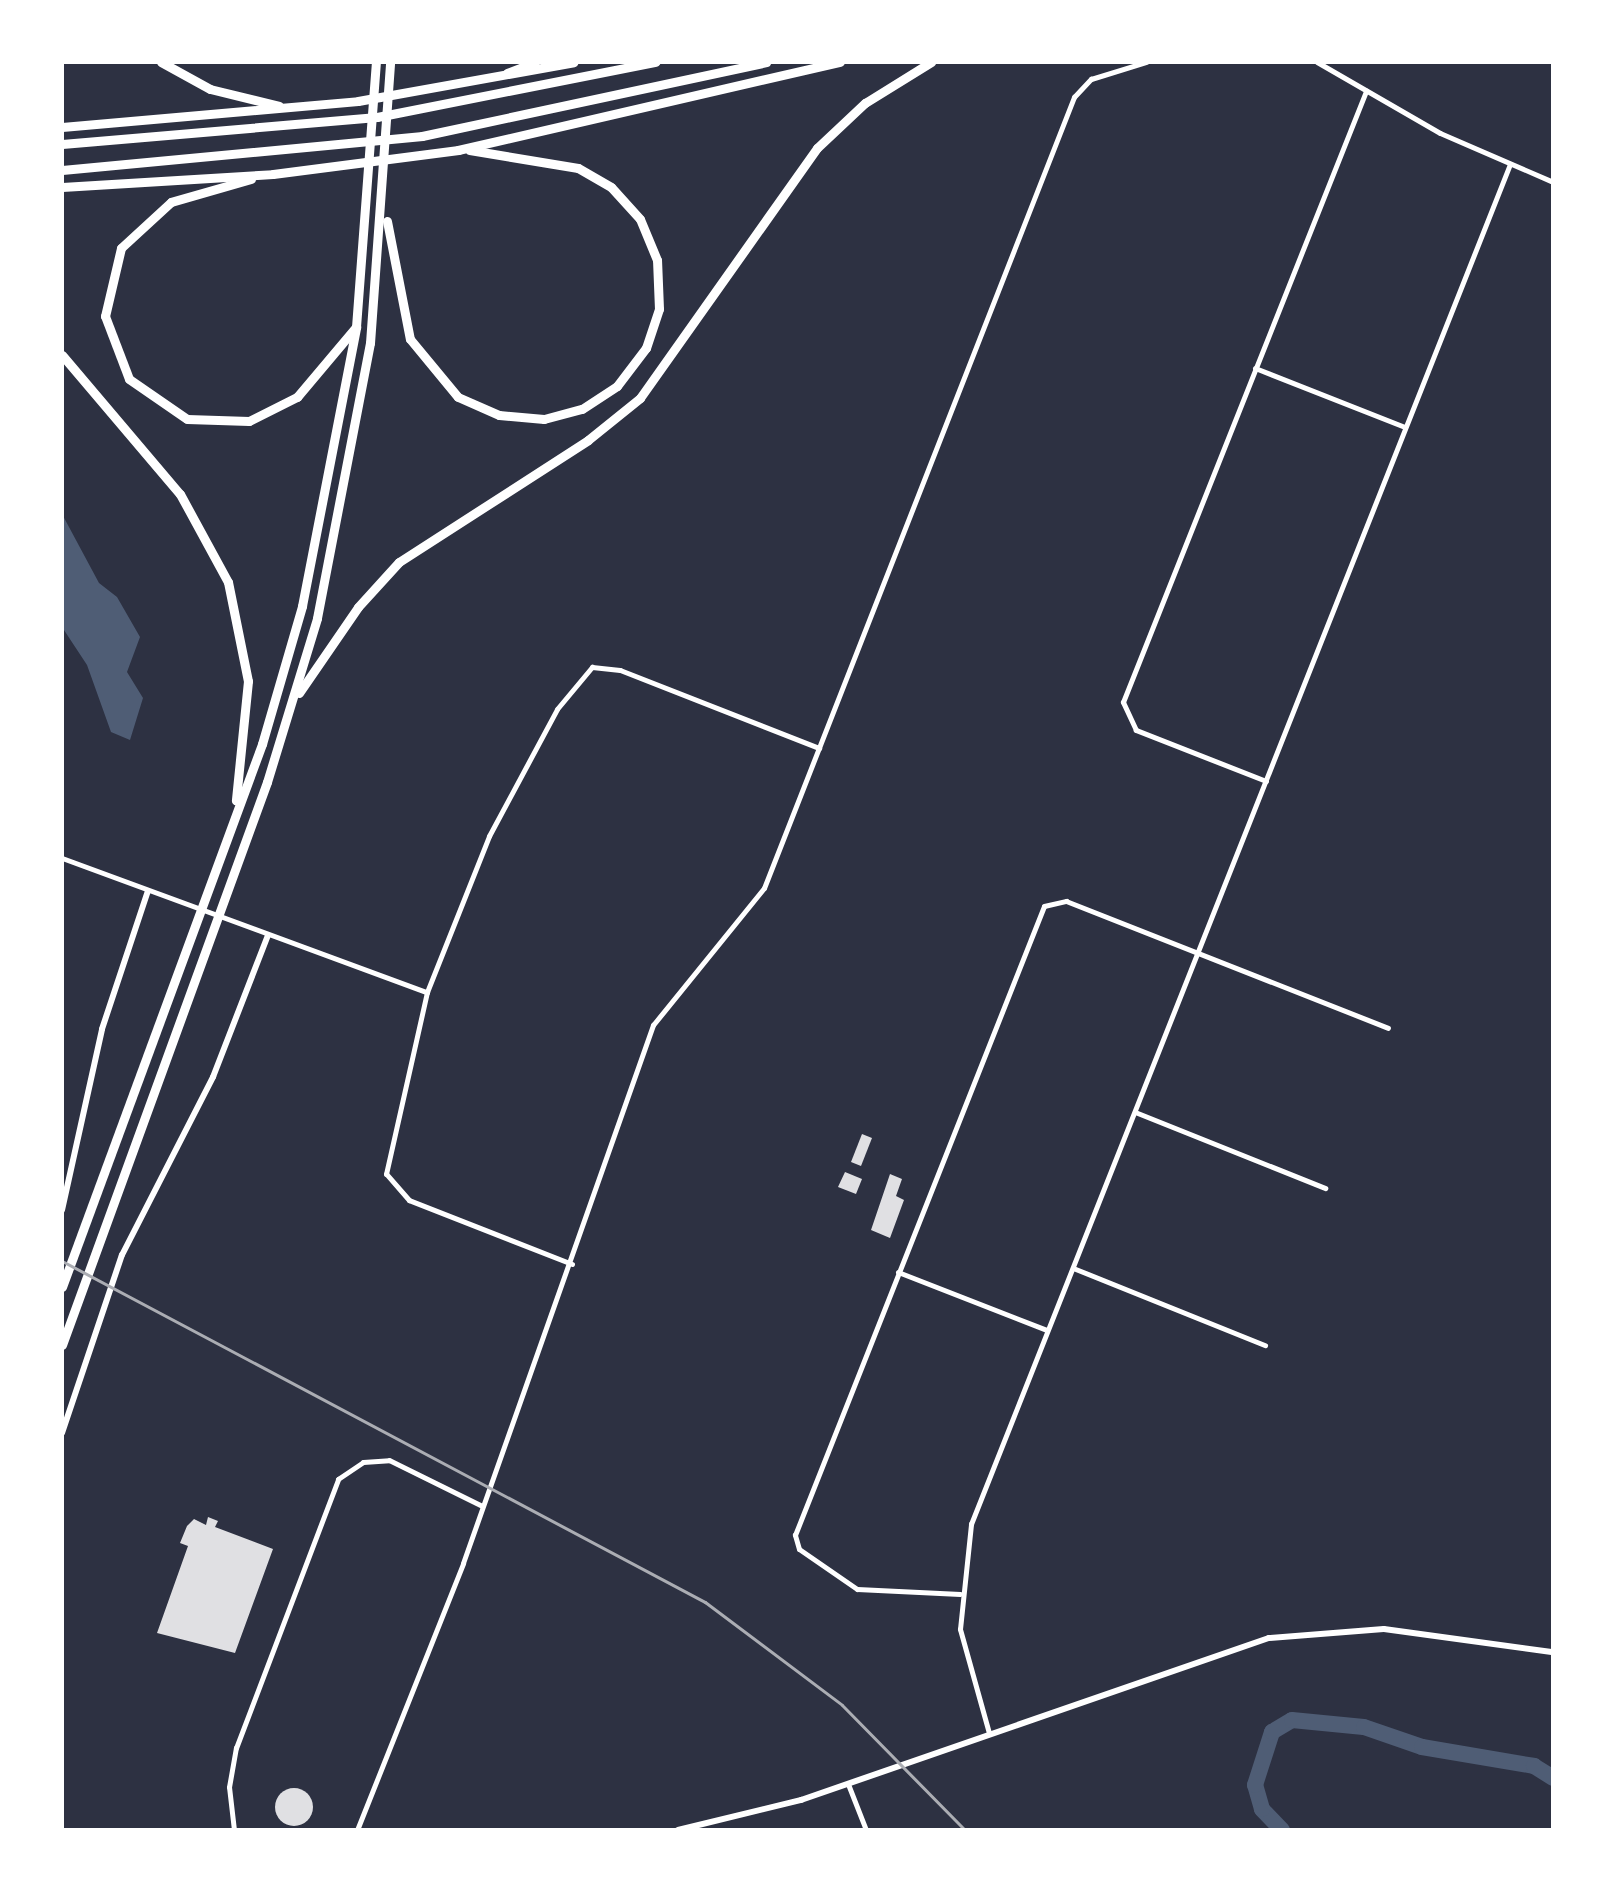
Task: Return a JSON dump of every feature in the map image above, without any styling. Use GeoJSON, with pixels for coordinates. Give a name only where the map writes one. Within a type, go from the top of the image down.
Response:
{"type":"FeatureCollection","features":[{"type":"Feature","properties":{"kind":"highway"},"geometry":{"type":"LineString","coordinates":[[161,62],[210,89],[287,107]]}},
{"type":"Feature","properties":{"kind":"highway"},"geometry":{"type":"LineString","coordinates":[[62,1287],[234,819],[310,576],[356,327],[372,174],[376,62]]}},
{"type":"Feature","properties":{"kind":"highway"},"geometry":{"type":"LineString","coordinates":[[62,1345],[294,699],[348,483],[384,204],[390,62]]}},
{"type":"Feature","properties":{"kind":"highway"},"geometry":{"type":"LineString","coordinates":[[492,78],[535,62]]}},
{"type":"Feature","properties":{"kind":"highway"},"geometry":{"type":"LineString","coordinates":[[62,127],[287,107],[492,78],[574,62]]}},
{"type":"Feature","properties":{"kind":"highway"},"geometry":{"type":"LineString","coordinates":[[619,71],[641,62]]}},
{"type":"Feature","properties":{"kind":"highway"},"geometry":{"type":"LineString","coordinates":[[62,144],[350,120],[656,62]]}},
{"type":"Feature","properties":{"kind":"highway"},"geometry":{"type":"LineString","coordinates":[[62,170],[377,142],[532,116],[766,62]]}},
{"type":"Feature","properties":{"kind":"highway"},"geometry":{"type":"LineString","coordinates":[[62,187],[273,174],[458,150],[840,62]]}},
{"type":"Feature","properties":{"kind":"highway"},"geometry":{"type":"LineString","coordinates":[[294,699],[358,607],[399,562],[588,440],[640,398],[811,155],[865,103],[931,62]]}},
{"type":"Feature","properties":{"kind":"highway"},"geometry":{"type":"LineString","coordinates":[[384,204],[402,319],[418,355],[445,387],[484,411],[521,419],[567,415],[603,397],[638,362],[656,325],[659,268],[643,225],[611,187],[578,168],[528,154],[458,150]]}},
{"type":"Feature","properties":{"kind":"highway"},"geometry":{"type":"LineString","coordinates":[[273,174],[179,198],[130,234],[105,298],[119,365],[169,411],[202,423],[242,423],[297,397],[356,327]]}},
{"type":"Feature","properties":{"kind":"highway"},"geometry":{"type":"LineString","coordinates":[[62,355],[180,494],[228,582],[248,681],[234,819]]}},
{"type":"Feature","properties":{"kind":"street"},"geometry":{"type":"LineString","coordinates":[[357,1830],[572,1264],[657,1016],[758,899],[1074,97],[1097,76],[1146,62]]}},
{"type":"Feature","properties":{"kind":"street"},"geometry":{"type":"LineString","coordinates":[[1317,62],[1366,91],[1510,164],[1553,182]]}},
{"type":"Feature","properties":{"kind":"street"},"geometry":{"type":"LineString","coordinates":[[1266,781],[1136,730],[1123,707],[1366,91]]}},
{"type":"Feature","properties":{"kind":"street"},"geometry":{"type":"LineString","coordinates":[[989,1733],[966,1666],[960,1594],[973,1520],[1510,164]]}},
{"type":"Feature","properties":{"kind":"street"},"geometry":{"type":"LineString","coordinates":[[1255,368],[1405,427]]}},
{"type":"Feature","properties":{"kind":"street"},"geometry":{"type":"LineString","coordinates":[[572,1264],[409,1200],[390,1185],[390,1133],[427,992],[499,816],[587,669],[612,667],[819,748]]}},
{"type":"Feature","properties":{"kind":"street"},"geometry":{"type":"LineString","coordinates":[[62,858],[427,992]]}},
{"type":"Feature","properties":{"kind":"street"},"geometry":{"type":"LineString","coordinates":[[62,1210],[102,1029],[148,891]]}},
{"type":"Feature","properties":{"kind":"street"},"geometry":{"type":"LineString","coordinates":[[960,1594],[857,1589],[795,1540],[1044,906],[1066,901],[1388,1028]]}},
{"type":"Feature","properties":{"kind":"street"},"geometry":{"type":"LineString","coordinates":[[62,1433],[129,1239],[213,1077],[268,935]]}},
{"type":"Feature","properties":{"kind":"street"},"geometry":{"type":"LineString","coordinates":[[1135,1112],[1325,1188]]}},
{"type":"Feature","properties":{"kind":"street"},"geometry":{"type":"LineString","coordinates":[[1073,1268],[1265,1345]]}},
{"type":"Feature","properties":{"kind":"street"},"geometry":{"type":"LineString","coordinates":[[898,1272],[1047,1330]]}},
{"type":"Feature","properties":{"kind":"street"},"geometry":{"type":"LineString","coordinates":[[234,1830],[229,1787],[236,1748],[338,1479],[363,1462],[389,1460],[482,1506]]}},
{"type":"Feature","properties":{"kind":"street"},"geometry":{"type":"LineString","coordinates":[[678,1830],[848,1784],[1203,1656],[1299,1633],[1384,1629],[1553,1652]]}},
{"type":"Feature","properties":{"kind":"street"},"geometry":{"type":"LineString","coordinates":[[848,1784],[866,1830]]}},
{"type":"Feature","properties":{"kind":"water"},"geometry":{"type":"Polygon","coordinates":[[[62,514],[99,583],[117,597],[140,637],[127,672],[143,698],[130,740],[111,732],[87,665],[62,627],[62,514]]]}},
{"type":"Feature","properties":{"kind":"building"},"geometry":{"type":"Polygon","coordinates":[[[862,1134],[872,1138],[861,1166],[851,1162],[862,1134]]]}},
{"type":"Feature","properties":{"kind":"building"},"geometry":{"type":"Polygon","coordinates":[[[845,1172],[862,1179],[856,1194],[838,1187],[845,1172]]]}},
{"type":"Feature","properties":{"kind":"building"},"geometry":{"type":"Polygon","coordinates":[[[890,1174],[902,1179],[896,1196],[904,1200],[890,1238],[871,1230],[890,1174]]]}},
{"type":"Feature","properties":{"kind":"building"},"geometry":{"type":"Polygon","coordinates":[[[208,1517],[218,1521],[215,1527],[273,1549],[235,1653],[157,1633],[188,1546],[180,1543],[187,1526],[194,1519],[206,1525],[208,1517]]]}},
{"type":"Feature","properties":{"kind":"building"},"geometry":{"type":"Polygon","coordinates":[[[294,1788],[307,1794],[313,1807],[307,1820],[294,1826],[281,1820],[275,1807],[281,1794],[294,1788]]]}},
{"type":"Feature","properties":{"kind":"waterway"},"geometry":{"type":"LineString","coordinates":[[1282,1830],[1262,1809],[1255,1785],[1272,1732],[1292,1720],[1364,1727],[1422,1747],[1534,1766],[1553,1778]]}},
{"type":"Feature","properties":{"kind":"railway"},"geometry":{"type":"LineString","coordinates":[[62,1261],[705,1602],[842,1705],[965,1830]]}}]}
